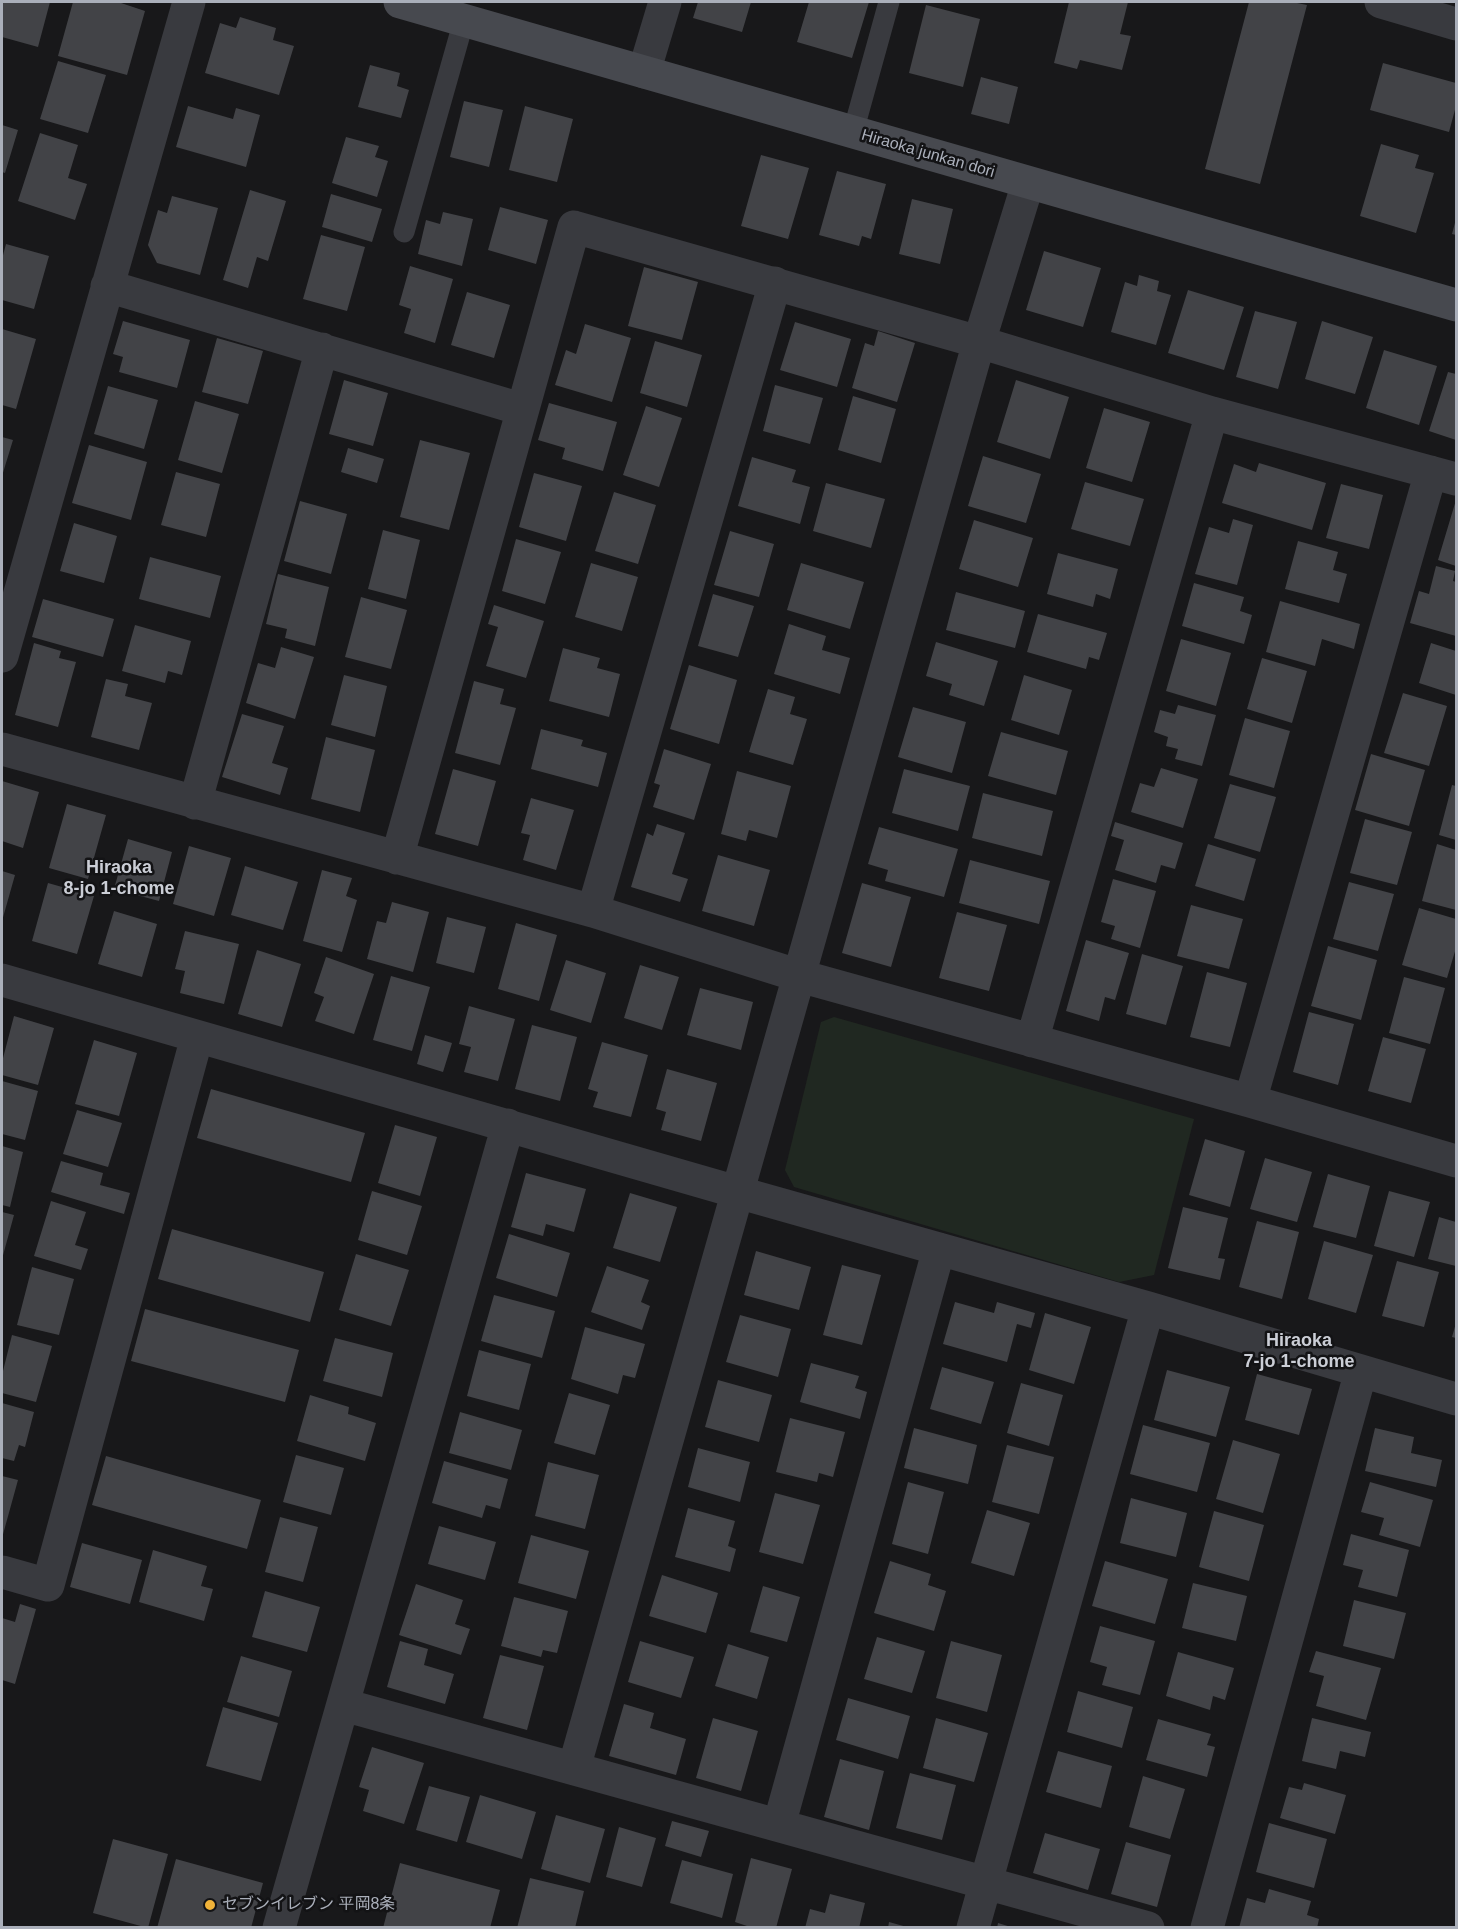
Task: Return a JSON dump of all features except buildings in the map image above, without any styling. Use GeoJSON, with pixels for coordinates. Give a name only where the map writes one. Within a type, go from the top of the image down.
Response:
{"type":"FeatureCollection","features":[{"type":"Feature","properties":{"kind":"street"},"geometry":{"type":"LineString","coordinates":[[2,656],[189,2]]}},
{"type":"Feature","properties":{"kind":"street","name":"Hiraoka junkan dori"},"geometry":{"type":"LineString","coordinates":[[400,2],[1456,305]]}},
{"type":"Feature","properties":{"kind":"street"},"geometry":{"type":"LineString","coordinates":[[644,72],[665,2]]}},
{"type":"Feature","properties":{"kind":"street"},"geometry":{"type":"LineString","coordinates":[[1381,2],[1456,24]]}},
{"type":"Feature","properties":{"kind":"street"},"geometry":{"type":"LineString","coordinates":[[574,1768],[979,342],[1028,183]]}},
{"type":"Feature","properties":{"kind":"street"},"geometry":{"type":"LineString","coordinates":[[397,858],[521,409],[574,227],[775,283],[1212,413],[1444,476],[1251,1101]]}},
{"type":"Feature","properties":{"kind":"street"},"geometry":{"type":"LineString","coordinates":[[593,911],[775,283]]}},
{"type":"Feature","properties":{"kind":"street"},"geometry":{"type":"LineString","coordinates":[[107,286],[521,409]]}},
{"type":"Feature","properties":{"kind":"street"},"geometry":{"type":"LineString","coordinates":[[195,803],[322,349]]}},
{"type":"Feature","properties":{"kind":"street"},"geometry":{"type":"LineString","coordinates":[[1032,1041],[1212,413]]}},
{"type":"Feature","properties":{"kind":"street"},"geometry":{"type":"LineString","coordinates":[[2,749],[593,911],[800,976],[1251,1101],[1456,1161]]}},
{"type":"Feature","properties":{"kind":"street"},"geometry":{"type":"LineString","coordinates":[[2,980],[736,1192],[1148,1308],[1456,1399]]}},
{"type":"Feature","properties":{"kind":"street"},"geometry":{"type":"LineString","coordinates":[[2,1572],[48,1585],[198,1037]]}},
{"type":"Feature","properties":{"kind":"street"},"geometry":{"type":"LineString","coordinates":[[279,1928],[508,1125]]}},
{"type":"Feature","properties":{"kind":"street"},"geometry":{"type":"LineString","coordinates":[[779,1825],[939,1249]]}},
{"type":"Feature","properties":{"kind":"street"},"geometry":{"type":"LineString","coordinates":[[973,1928],[1148,1308]]}},
{"type":"Feature","properties":{"kind":"street"},"geometry":{"type":"LineString","coordinates":[[1207,1928],[1361,1371]]}},
{"type":"Feature","properties":{"kind":"street"},"geometry":{"type":"LineString","coordinates":[[344,1705],[1148,1928]]}},
{"type":"Feature","properties":{"kind":"lane"},"geometry":{"type":"LineString","coordinates":[[853,132],[889,2]]}},
{"type":"Feature","properties":{"kind":"lane"},"geometry":{"type":"LineString","coordinates":[[404,232],[464,20]]}},
{"type":"Feature","properties":{"kind":"shaded area"},"geometry":{"type":"Polygon","coordinates":[[[834,1017],[1194,1119],[1154,1275],[1119,1282],[794,1187],[785,1170],[821,1022],[834,1017]]]}},
{"type":"Feature","properties":{"kind":"place","name":"セブンイレブン 平岡8条"},"geometry":{"type":"Point","coordinates":[210,1905]}},
{"type":"Feature","properties":{"kind":"district","name":"Hiraoka 8-jo 1-chome"},"geometry":{"type":"Point","coordinates":[119,878]}},
{"type":"Feature","properties":{"kind":"district","name":"Hiraoka 7-jo 1-chome"},"geometry":{"type":"Point","coordinates":[1299,1351]}}]}
